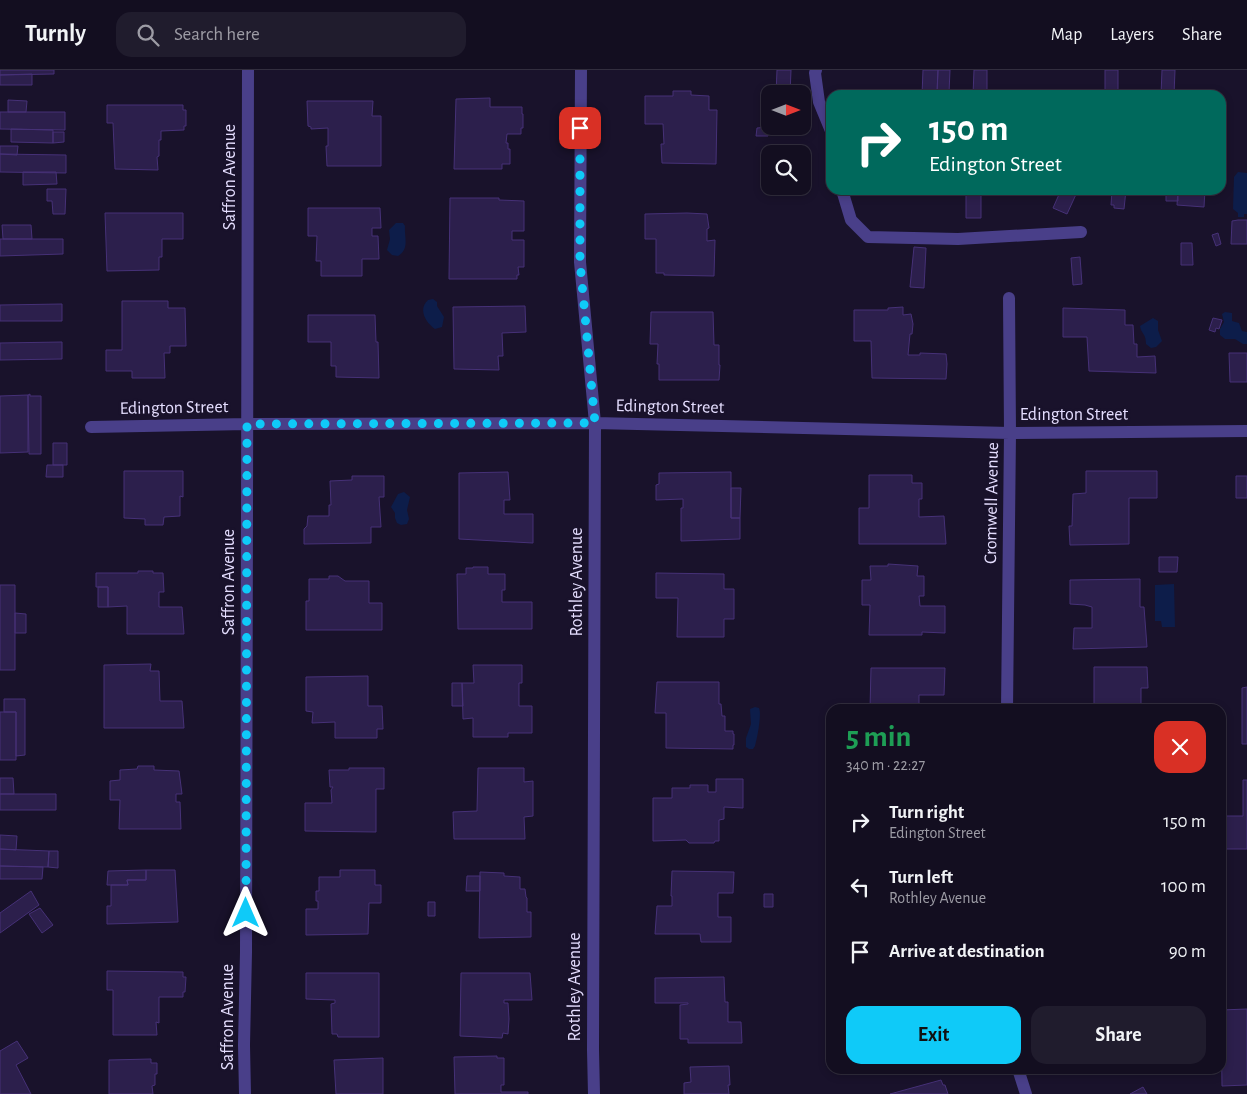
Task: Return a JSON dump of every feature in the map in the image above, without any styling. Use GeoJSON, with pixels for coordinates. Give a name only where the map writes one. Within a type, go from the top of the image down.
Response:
{"type":"FeatureCollection","features":[{"type":"Feature","properties":{"kind":"street","name":"Saffron Avenue"},"geometry":{"type":"LineString","coordinates":[[245,1094],[248,70]]}},
{"type":"Feature","properties":{"kind":"street","name":"Rothley Avenue"},"geometry":{"type":"LineString","coordinates":[[580,70],[580,262],[595,423],[594,1094]]}},
{"type":"Feature","properties":{"kind":"street"},"geometry":{"type":"LineString","coordinates":[[816,70],[819,102],[826,119]]}},
{"type":"Feature","properties":{"kind":"street"},"geometry":{"type":"LineString","coordinates":[[844,195],[851,220],[868,237],[958,239],[1081,232]]}},
{"type":"Feature","properties":{"kind":"street","name":"Cromwell Avenue"},"geometry":{"type":"LineString","coordinates":[[1007,704],[1010,432],[1009,298]]}},
{"type":"Feature","properties":{"kind":"street","name":"Edington Street"},"geometry":{"type":"LineString","coordinates":[[91,427],[247,424],[595,423],[1010,432],[1247,431]]}},
{"type":"Feature","properties":{"kind":"street"},"geometry":{"type":"LineString","coordinates":[[1020,1074],[1026,1094]]}},
{"type":"Feature","properties":{"kind":"water"},"geometry":{"type":"Polygon","coordinates":[[[1238,172],[1247,173],[1247,214],[1244,214],[1244,217],[1238,217],[1238,213],[1233,209],[1234,177],[1238,172]]]}},
{"type":"Feature","properties":{"kind":"water"},"geometry":{"type":"Polygon","coordinates":[[[396,223],[403,223],[405,226],[406,242],[404,250],[398,256],[392,255],[387,250],[390,239],[389,230],[396,223]]]}},
{"type":"Feature","properties":{"kind":"water"},"geometry":{"type":"Polygon","coordinates":[[[433,299],[437,302],[437,306],[444,317],[442,327],[435,329],[428,323],[423,311],[423,307],[428,300],[433,299]]]}},
{"type":"Feature","properties":{"kind":"water"},"geometry":{"type":"Polygon","coordinates":[[[1225,312],[1232,313],[1232,321],[1239,323],[1242,331],[1247,332],[1247,344],[1243,344],[1235,339],[1225,339],[1220,335],[1220,329],[1224,322],[1222,314],[1225,312]]]}},
{"type":"Feature","properties":{"kind":"water"},"geometry":{"type":"Polygon","coordinates":[[[1153,318],[1158,321],[1158,330],[1162,341],[1156,347],[1151,348],[1146,344],[1140,326],[1153,318]]]}},
{"type":"Feature","properties":{"kind":"water"},"geometry":{"type":"Polygon","coordinates":[[[404,492],[410,497],[407,510],[409,519],[407,524],[401,525],[397,523],[395,513],[391,507],[398,494],[404,492]]]}},
{"type":"Feature","properties":{"kind":"water"},"geometry":{"type":"Polygon","coordinates":[[[1174,584],[1175,627],[1162,627],[1161,621],[1155,621],[1155,585],[1174,584]]]}},
{"type":"Feature","properties":{"kind":"water"},"geometry":{"type":"Polygon","coordinates":[[[759,708],[760,711],[759,727],[755,746],[753,749],[749,749],[746,747],[746,738],[751,724],[750,709],[759,708]]]}},
{"type":"Feature","properties":{"kind":"building"},"geometry":{"type":"Polygon","coordinates":[[[0,70],[54,70],[54,74],[0,75],[0,70]]]}},
{"type":"Feature","properties":{"kind":"building"},"geometry":{"type":"Polygon","coordinates":[[[777,70],[791,70],[790,85],[776,85],[777,70]]]}},
{"type":"Feature","properties":{"kind":"building"},"geometry":{"type":"Polygon","coordinates":[[[923,70],[938,70],[937,90],[922,90],[923,70]]]}},
{"type":"Feature","properties":{"kind":"building"},"geometry":{"type":"Polygon","coordinates":[[[938,70],[950,70],[949,90],[937,90],[938,70]]]}},
{"type":"Feature","properties":{"kind":"building"},"geometry":{"type":"Polygon","coordinates":[[[974,70],[987,70],[987,90],[973,90],[974,70]]]}},
{"type":"Feature","properties":{"kind":"building"},"geometry":{"type":"Polygon","coordinates":[[[1105,70],[1118,70],[1118,90],[1105,90],[1105,70]]]}},
{"type":"Feature","properties":{"kind":"building"},"geometry":{"type":"Polygon","coordinates":[[[1162,70],[1175,70],[1174,90],[1161,90],[1162,70]]]}},
{"type":"Feature","properties":{"kind":"building"},"geometry":{"type":"Polygon","coordinates":[[[32,74],[32,85],[0,85],[0,75],[32,74]]]}},
{"type":"Feature","properties":{"kind":"building"},"geometry":{"type":"Polygon","coordinates":[[[673,91],[691,91],[691,95],[709,96],[709,110],[717,110],[716,164],[662,163],[661,144],[664,144],[663,124],[645,124],[645,96],[673,96],[673,91]]]}},
{"type":"Feature","properties":{"kind":"building"},"geometry":{"type":"Polygon","coordinates":[[[490,98],[490,107],[522,107],[523,128],[521,128],[521,134],[507,134],[506,143],[508,143],[508,149],[510,149],[510,164],[502,164],[502,169],[454,169],[456,99],[490,98]]]}},
{"type":"Feature","properties":{"kind":"building"},"geometry":{"type":"Polygon","coordinates":[[[8,100],[27,101],[26,112],[8,112],[8,100]]]}},
{"type":"Feature","properties":{"kind":"building"},"geometry":{"type":"Polygon","coordinates":[[[307,101],[373,101],[372,116],[381,116],[381,166],[327,166],[326,146],[328,146],[328,128],[311,129],[308,126],[307,101]]]}},
{"type":"Feature","properties":{"kind":"building"},"geometry":{"type":"Polygon","coordinates":[[[107,105],[183,105],[183,110],[186,110],[186,126],[184,126],[184,130],[161,131],[159,156],[157,157],[158,170],[115,169],[113,123],[107,123],[107,105]]]}},
{"type":"Feature","properties":{"kind":"building"},"geometry":{"type":"Polygon","coordinates":[[[0,112],[65,112],[65,130],[0,129],[0,112]]]}},
{"type":"Feature","properties":{"kind":"building"},"geometry":{"type":"Polygon","coordinates":[[[757,128],[761,128],[761,135],[768,136],[756,136],[757,128]]]}},
{"type":"Feature","properties":{"kind":"building"},"geometry":{"type":"Polygon","coordinates":[[[11,129],[53,130],[53,143],[11,142],[11,129]]]}},
{"type":"Feature","properties":{"kind":"building"},"geometry":{"type":"Polygon","coordinates":[[[53,132],[64,132],[64,142],[53,143],[53,132]]]}},
{"type":"Feature","properties":{"kind":"building"},"geometry":{"type":"Polygon","coordinates":[[[0,146],[18,146],[17,155],[0,154],[0,146]]]}},
{"type":"Feature","properties":{"kind":"building"},"geometry":{"type":"Polygon","coordinates":[[[0,154],[66,155],[66,173],[0,172],[0,154]]]}},
{"type":"Feature","properties":{"kind":"building"},"geometry":{"type":"Polygon","coordinates":[[[23,172],[56,172],[57,184],[23,185],[23,172]]]}},
{"type":"Feature","properties":{"kind":"building"},"geometry":{"type":"Polygon","coordinates":[[[47,189],[66,189],[65,214],[53,214],[52,201],[47,201],[47,189]]]}},
{"type":"Feature","properties":{"kind":"building"},"geometry":{"type":"Polygon","coordinates":[[[966,195],[981,195],[981,218],[966,218],[966,195]]]}},
{"type":"Feature","properties":{"kind":"building"},"geometry":{"type":"Polygon","coordinates":[[[1059,195],[1076,195],[1067,214],[1053,208],[1059,195]]]}},
{"type":"Feature","properties":{"kind":"building"},"geometry":{"type":"Polygon","coordinates":[[[1112,195],[1125,195],[1124,209],[1114,208],[1114,205],[1111,205],[1112,195]]]}},
{"type":"Feature","properties":{"kind":"building"},"geometry":{"type":"Polygon","coordinates":[[[1166,195],[1178,195],[1178,201],[1166,201],[1166,195]]]}},
{"type":"Feature","properties":{"kind":"building"},"geometry":{"type":"Polygon","coordinates":[[[1178,195],[1205,195],[1204,207],[1177,205],[1178,195]]]}},
{"type":"Feature","properties":{"kind":"building"},"geometry":{"type":"Polygon","coordinates":[[[450,198],[499,198],[499,200],[524,201],[524,231],[512,231],[512,240],[524,240],[524,267],[518,267],[519,275],[517,275],[517,279],[449,279],[450,198]]]}},
{"type":"Feature","properties":{"kind":"building"},"geometry":{"type":"Polygon","coordinates":[[[308,208],[380,208],[381,228],[372,228],[372,236],[378,236],[379,259],[362,259],[362,276],[321,276],[321,261],[316,261],[317,236],[308,236],[308,208]]]}},
{"type":"Feature","properties":{"kind":"building"},"geometry":{"type":"Polygon","coordinates":[[[105,213],[183,213],[183,239],[162,239],[162,257],[159,257],[159,270],[107,271],[105,213]]]}},
{"type":"Feature","properties":{"kind":"building"},"geometry":{"type":"Polygon","coordinates":[[[645,214],[707,214],[709,228],[707,229],[707,241],[715,240],[714,276],[664,275],[664,273],[656,273],[656,239],[645,239],[645,214]]]}},
{"type":"Feature","properties":{"kind":"building"},"geometry":{"type":"Polygon","coordinates":[[[1247,220],[1247,244],[1231,244],[1232,221],[1247,220]]]}},
{"type":"Feature","properties":{"kind":"building"},"geometry":{"type":"Polygon","coordinates":[[[2,225],[31,225],[32,239],[3,239],[2,225]]]}},
{"type":"Feature","properties":{"kind":"building"},"geometry":{"type":"Polygon","coordinates":[[[1218,233],[1221,244],[1216,246],[1212,235],[1218,233]]]}},
{"type":"Feature","properties":{"kind":"building"},"geometry":{"type":"Polygon","coordinates":[[[0,239],[63,239],[63,254],[0,256],[0,239]]]}},
{"type":"Feature","properties":{"kind":"building"},"geometry":{"type":"Polygon","coordinates":[[[1181,243],[1192,243],[1193,265],[1181,265],[1181,243]]]}},
{"type":"Feature","properties":{"kind":"building"},"geometry":{"type":"Polygon","coordinates":[[[914,247],[926,248],[924,288],[910,287],[914,247]]]}},
{"type":"Feature","properties":{"kind":"building"},"geometry":{"type":"Polygon","coordinates":[[[1080,257],[1082,284],[1073,285],[1071,258],[1080,257]]]}},
{"type":"Feature","properties":{"kind":"building"},"geometry":{"type":"Polygon","coordinates":[[[122,301],[168,301],[168,308],[185,308],[186,346],[170,346],[170,353],[164,353],[165,378],[132,378],[132,371],[106,371],[106,350],[122,350],[122,301]]]}},
{"type":"Feature","properties":{"kind":"building"},"geometry":{"type":"Polygon","coordinates":[[[62,304],[62,321],[0,321],[0,305],[62,304]]]}},
{"type":"Feature","properties":{"kind":"building"},"geometry":{"type":"Polygon","coordinates":[[[525,306],[526,332],[502,333],[503,356],[498,356],[499,370],[454,369],[453,307],[525,306]]]}},
{"type":"Feature","properties":{"kind":"building"},"geometry":{"type":"Polygon","coordinates":[[[903,307],[903,315],[911,314],[913,324],[908,355],[920,355],[920,353],[946,354],[946,379],[872,378],[871,341],[854,341],[854,310],[888,310],[888,308],[903,307]]]}},
{"type":"Feature","properties":{"kind":"building"},"geometry":{"type":"Polygon","coordinates":[[[1063,308],[1125,310],[1125,325],[1133,325],[1134,344],[1137,344],[1137,357],[1155,356],[1156,373],[1089,371],[1087,337],[1063,337],[1063,308]]]}},
{"type":"Feature","properties":{"kind":"building"},"geometry":{"type":"Polygon","coordinates":[[[651,312],[713,312],[714,345],[719,345],[719,380],[659,380],[659,364],[657,364],[658,344],[650,344],[651,312]]]}},
{"type":"Feature","properties":{"kind":"building"},"geometry":{"type":"Polygon","coordinates":[[[308,315],[375,315],[379,378],[336,377],[336,366],[331,366],[331,342],[308,342],[308,315]]]}},
{"type":"Feature","properties":{"kind":"building"},"geometry":{"type":"Polygon","coordinates":[[[1213,318],[1222,320],[1219,329],[1216,328],[1215,332],[1209,330],[1213,318]]]}},
{"type":"Feature","properties":{"kind":"building"},"geometry":{"type":"Polygon","coordinates":[[[62,342],[62,359],[0,360],[0,343],[62,342]]]}},
{"type":"Feature","properties":{"kind":"building"},"geometry":{"type":"Polygon","coordinates":[[[1229,353],[1247,353],[1247,382],[1230,382],[1229,353]]]}},
{"type":"Feature","properties":{"kind":"building"},"geometry":{"type":"Polygon","coordinates":[[[30,394],[30,396],[41,396],[41,454],[29,454],[28,395],[30,394]]]}},
{"type":"Feature","properties":{"kind":"building"},"geometry":{"type":"Polygon","coordinates":[[[28,395],[28,452],[0,453],[0,396],[28,395]]]}},
{"type":"Feature","properties":{"kind":"building"},"geometry":{"type":"Polygon","coordinates":[[[53,443],[67,443],[67,465],[53,465],[53,443]]]}},
{"type":"Feature","properties":{"kind":"building"},"geometry":{"type":"Polygon","coordinates":[[[47,465],[63,465],[63,477],[46,477],[47,465]]]}},
{"type":"Feature","properties":{"kind":"building"},"geometry":{"type":"Polygon","coordinates":[[[124,471],[183,471],[183,497],[180,496],[180,516],[164,517],[163,525],[145,525],[145,519],[124,518],[124,471]]]}},
{"type":"Feature","properties":{"kind":"building"},"geometry":{"type":"Polygon","coordinates":[[[1086,471],[1157,471],[1157,498],[1129,498],[1129,544],[1070,545],[1069,526],[1072,526],[1073,494],[1086,493],[1086,471]]]}},
{"type":"Feature","properties":{"kind":"building"},"geometry":{"type":"Polygon","coordinates":[[[508,472],[510,500],[504,500],[504,514],[533,514],[533,543],[459,539],[459,473],[508,472]]]}},
{"type":"Feature","properties":{"kind":"building"},"geometry":{"type":"Polygon","coordinates":[[[731,472],[731,518],[740,518],[740,539],[681,541],[681,508],[683,508],[683,499],[656,500],[656,485],[659,484],[659,473],[731,472]]]}},
{"type":"Feature","properties":{"kind":"building"},"geometry":{"type":"Polygon","coordinates":[[[869,475],[912,475],[912,483],[922,483],[922,499],[919,499],[919,517],[944,516],[946,544],[859,544],[859,508],[869,508],[869,475]]]}},
{"type":"Feature","properties":{"kind":"building"},"geometry":{"type":"Polygon","coordinates":[[[352,476],[384,476],[384,497],[379,497],[381,527],[371,527],[371,543],[304,544],[304,529],[307,526],[308,516],[329,516],[329,505],[331,505],[330,481],[352,480],[352,476]]]}},
{"type":"Feature","properties":{"kind":"building"},"geometry":{"type":"Polygon","coordinates":[[[1236,476],[1247,476],[1247,498],[1236,498],[1236,476]]]}},
{"type":"Feature","properties":{"kind":"building"},"geometry":{"type":"Polygon","coordinates":[[[731,488],[741,488],[740,518],[731,518],[731,488]]]}},
{"type":"Feature","properties":{"kind":"building"},"geometry":{"type":"Polygon","coordinates":[[[1159,557],[1178,557],[1177,572],[1159,572],[1159,557]]]}},
{"type":"Feature","properties":{"kind":"building"},"geometry":{"type":"Polygon","coordinates":[[[888,564],[918,566],[917,576],[924,576],[924,596],[919,596],[920,606],[945,606],[945,633],[922,632],[922,635],[869,635],[870,605],[862,605],[862,580],[871,580],[870,566],[888,566],[888,564]]]}},
{"type":"Feature","properties":{"kind":"building"},"geometry":{"type":"Polygon","coordinates":[[[488,567],[488,574],[505,574],[505,590],[502,590],[502,602],[532,602],[532,629],[458,629],[457,574],[466,574],[466,568],[488,567]]]}},
{"type":"Feature","properties":{"kind":"building"},"geometry":{"type":"Polygon","coordinates":[[[138,571],[163,573],[164,592],[159,592],[159,607],[182,607],[184,634],[127,634],[127,606],[108,607],[108,587],[96,587],[96,573],[138,573],[138,571]]]}},
{"type":"Feature","properties":{"kind":"building"},"geometry":{"type":"Polygon","coordinates":[[[656,573],[724,574],[724,589],[734,589],[734,619],[724,619],[724,637],[677,637],[678,598],[656,598],[656,573]]]}},
{"type":"Feature","properties":{"kind":"building"},"geometry":{"type":"Polygon","coordinates":[[[329,576],[338,576],[345,581],[369,581],[369,603],[382,603],[382,630],[306,630],[306,601],[309,601],[309,579],[329,579],[329,576]]]}},
{"type":"Feature","properties":{"kind":"building"},"geometry":{"type":"Polygon","coordinates":[[[1140,579],[1140,607],[1144,607],[1147,647],[1073,649],[1074,628],[1092,628],[1092,607],[1070,604],[1070,580],[1140,579]]]}},
{"type":"Feature","properties":{"kind":"building"},"geometry":{"type":"Polygon","coordinates":[[[0,585],[15,585],[15,670],[0,670],[0,585]]]}},
{"type":"Feature","properties":{"kind":"building"},"geometry":{"type":"Polygon","coordinates":[[[98,587],[108,587],[108,607],[98,607],[98,587]]]}},
{"type":"Feature","properties":{"kind":"building"},"geometry":{"type":"Polygon","coordinates":[[[15,613],[26,614],[26,633],[15,633],[15,613]]]}},
{"type":"Feature","properties":{"kind":"building"},"geometry":{"type":"Polygon","coordinates":[[[151,664],[150,671],[159,671],[160,701],[182,701],[184,728],[104,728],[104,665],[151,664]]]}},
{"type":"Feature","properties":{"kind":"building"},"geometry":{"type":"Polygon","coordinates":[[[473,665],[522,665],[522,683],[519,683],[519,706],[532,706],[532,733],[508,733],[508,737],[473,737],[473,718],[463,719],[462,683],[474,683],[473,665]]]}},
{"type":"Feature","properties":{"kind":"building"},"geometry":{"type":"Polygon","coordinates":[[[1094,667],[1147,667],[1148,688],[1141,688],[1141,704],[1094,704],[1094,667]]]}},
{"type":"Feature","properties":{"kind":"building"},"geometry":{"type":"Polygon","coordinates":[[[871,668],[945,668],[944,695],[919,695],[919,704],[870,704],[871,668]]]}},
{"type":"Feature","properties":{"kind":"building"},"geometry":{"type":"Polygon","coordinates":[[[368,676],[368,706],[382,706],[383,729],[377,729],[377,738],[335,738],[335,722],[312,723],[313,712],[306,711],[306,677],[368,676]]]}},
{"type":"Feature","properties":{"kind":"building"},"geometry":{"type":"Polygon","coordinates":[[[657,682],[719,682],[719,704],[721,704],[722,716],[725,716],[725,731],[733,731],[734,734],[733,749],[666,748],[666,713],[655,713],[657,682]]]}},
{"type":"Feature","properties":{"kind":"building"},"geometry":{"type":"Polygon","coordinates":[[[452,683],[462,683],[463,706],[452,706],[452,683]]]}},
{"type":"Feature","properties":{"kind":"building"},"geometry":{"type":"Polygon","coordinates":[[[1247,687],[1247,744],[1242,744],[1242,688],[1247,687]]]}},
{"type":"Feature","properties":{"kind":"building"},"geometry":{"type":"Polygon","coordinates":[[[4,699],[25,699],[25,755],[16,756],[16,712],[4,712],[4,699]]]}},
{"type":"Feature","properties":{"kind":"building"},"geometry":{"type":"Polygon","coordinates":[[[0,712],[16,712],[16,760],[0,760],[0,712]]]}},
{"type":"Feature","properties":{"kind":"building"},"geometry":{"type":"Polygon","coordinates":[[[138,766],[154,766],[154,770],[179,771],[182,794],[176,794],[176,802],[180,802],[181,829],[119,829],[120,800],[110,800],[110,781],[120,780],[120,770],[137,769],[138,766]]]}},
{"type":"Feature","properties":{"kind":"building"},"geometry":{"type":"Polygon","coordinates":[[[349,768],[384,768],[384,789],[376,789],[376,832],[305,831],[305,803],[332,803],[331,790],[333,787],[330,787],[329,770],[349,770],[349,768]]]}},
{"type":"Feature","properties":{"kind":"building"},"geometry":{"type":"Polygon","coordinates":[[[478,768],[524,768],[524,782],[533,781],[533,816],[524,817],[525,839],[454,839],[453,812],[477,811],[478,768]]]}},
{"type":"Feature","properties":{"kind":"building"},"geometry":{"type":"Polygon","coordinates":[[[0,778],[13,778],[14,794],[0,794],[0,778]]]}},
{"type":"Feature","properties":{"kind":"building"},"geometry":{"type":"Polygon","coordinates":[[[716,779],[743,779],[743,808],[724,807],[724,819],[719,820],[719,841],[714,843],[689,843],[686,840],[653,841],[653,798],[672,798],[672,788],[690,788],[690,785],[708,785],[708,792],[716,792],[716,779]]]}},
{"type":"Feature","properties":{"kind":"building"},"geometry":{"type":"Polygon","coordinates":[[[1243,780],[1247,780],[1247,849],[1226,849],[1226,816],[1243,816],[1243,780]]]}},
{"type":"Feature","properties":{"kind":"building"},"geometry":{"type":"Polygon","coordinates":[[[0,794],[56,794],[56,810],[0,810],[0,794]]]}},
{"type":"Feature","properties":{"kind":"building"},"geometry":{"type":"Polygon","coordinates":[[[0,835],[17,836],[16,850],[0,849],[0,835]]]}},
{"type":"Feature","properties":{"kind":"building"},"geometry":{"type":"Polygon","coordinates":[[[0,849],[49,851],[48,867],[0,866],[0,849]]]}},
{"type":"Feature","properties":{"kind":"building"},"geometry":{"type":"Polygon","coordinates":[[[49,851],[58,851],[58,868],[48,867],[49,851]]]}},
{"type":"Feature","properties":{"kind":"building"},"geometry":{"type":"Polygon","coordinates":[[[0,866],[43,867],[42,879],[0,879],[0,866]]]}},
{"type":"Feature","properties":{"kind":"building"},"geometry":{"type":"Polygon","coordinates":[[[146,870],[175,870],[178,922],[107,924],[107,906],[111,906],[111,885],[128,885],[127,880],[146,880],[146,870]]]}},
{"type":"Feature","properties":{"kind":"building"},"geometry":{"type":"Polygon","coordinates":[[[146,870],[146,880],[127,880],[128,885],[107,885],[108,871],[146,870]]]}},
{"type":"Feature","properties":{"kind":"building"},"geometry":{"type":"Polygon","coordinates":[[[340,870],[375,870],[375,885],[381,885],[381,903],[369,903],[368,934],[306,935],[306,909],[318,909],[316,891],[319,891],[319,877],[340,877],[340,870]]]}},
{"type":"Feature","properties":{"kind":"building"},"geometry":{"type":"Polygon","coordinates":[[[672,871],[734,872],[733,893],[718,893],[718,917],[731,917],[731,942],[701,942],[700,934],[655,934],[657,906],[672,906],[672,871]]]}},
{"type":"Feature","properties":{"kind":"building"},"geometry":{"type":"Polygon","coordinates":[[[480,872],[504,873],[504,876],[520,877],[520,889],[525,889],[527,898],[527,912],[531,912],[531,937],[479,938],[480,872]]]}},
{"type":"Feature","properties":{"kind":"building"},"geometry":{"type":"Polygon","coordinates":[[[467,876],[480,876],[480,891],[466,891],[467,876]]]}},
{"type":"Feature","properties":{"kind":"building"},"geometry":{"type":"Polygon","coordinates":[[[31,891],[39,905],[0,933],[0,913],[31,891]]]}},
{"type":"Feature","properties":{"kind":"building"},"geometry":{"type":"Polygon","coordinates":[[[764,894],[773,894],[773,907],[764,907],[764,894]]]}},
{"type":"Feature","properties":{"kind":"building"},"geometry":{"type":"Polygon","coordinates":[[[428,902],[435,902],[435,916],[428,916],[428,902]]]}},
{"type":"Feature","properties":{"kind":"building"},"geometry":{"type":"Polygon","coordinates":[[[40,908],[53,925],[42,933],[29,914],[40,908]]]}},
{"type":"Feature","properties":{"kind":"building"},"geometry":{"type":"Polygon","coordinates":[[[107,971],[183,972],[183,977],[186,977],[183,997],[159,997],[159,1023],[156,1022],[157,1035],[113,1035],[113,990],[107,990],[107,971]]]}},
{"type":"Feature","properties":{"kind":"building"},"geometry":{"type":"Polygon","coordinates":[[[306,973],[379,973],[379,1037],[338,1037],[337,1034],[332,1034],[331,1004],[335,1003],[335,1000],[306,999],[306,973]]]}},
{"type":"Feature","properties":{"kind":"building"},"geometry":{"type":"Polygon","coordinates":[[[461,973],[530,973],[532,1000],[504,1000],[504,1003],[508,1003],[508,1034],[503,1033],[502,1038],[460,1036],[461,973]]]}},
{"type":"Feature","properties":{"kind":"building"},"geometry":{"type":"Polygon","coordinates":[[[724,977],[725,1002],[728,1002],[728,1022],[741,1022],[742,1043],[688,1043],[688,1039],[680,1039],[680,1005],[688,1003],[655,1003],[655,978],[724,977]]]}},
{"type":"Feature","properties":{"kind":"building"},"geometry":{"type":"Polygon","coordinates":[[[1247,1009],[1247,1085],[1222,1086],[1222,1074],[1226,1074],[1226,1010],[1247,1009]]]}},
{"type":"Feature","properties":{"kind":"building"},"geometry":{"type":"Polygon","coordinates":[[[17,1041],[28,1058],[16,1065],[31,1094],[0,1094],[0,1051],[17,1041]]]}},
{"type":"Feature","properties":{"kind":"building"},"geometry":{"type":"Polygon","coordinates":[[[497,1056],[497,1058],[504,1058],[504,1085],[501,1085],[501,1092],[528,1092],[528,1094],[455,1094],[454,1057],[497,1056]]]}},
{"type":"Feature","properties":{"kind":"building"},"geometry":{"type":"Polygon","coordinates":[[[383,1058],[383,1094],[336,1094],[334,1060],[383,1058]]]}},
{"type":"Feature","properties":{"kind":"building"},"geometry":{"type":"Polygon","coordinates":[[[151,1059],[151,1063],[157,1063],[155,1085],[152,1086],[153,1094],[109,1094],[109,1060],[151,1059]]]}},
{"type":"Feature","properties":{"kind":"building"},"geometry":{"type":"Polygon","coordinates":[[[729,1066],[729,1094],[684,1094],[684,1083],[691,1082],[690,1067],[729,1066]]]}},
{"type":"Feature","properties":{"kind":"building"},"geometry":{"type":"Polygon","coordinates":[[[941,1080],[948,1094],[890,1094],[941,1080]]]}},
{"type":"Feature","properties":{"kind":"building"},"geometry":{"type":"Polygon","coordinates":[[[1143,1087],[1147,1094],[1130,1094],[1143,1087]]]}},
{"type":"Feature","properties":{"kind":"route"},"geometry":{"type":"LineString","coordinates":[[246,913],[247,424],[595,423],[580,262],[580,128]]}}]}
